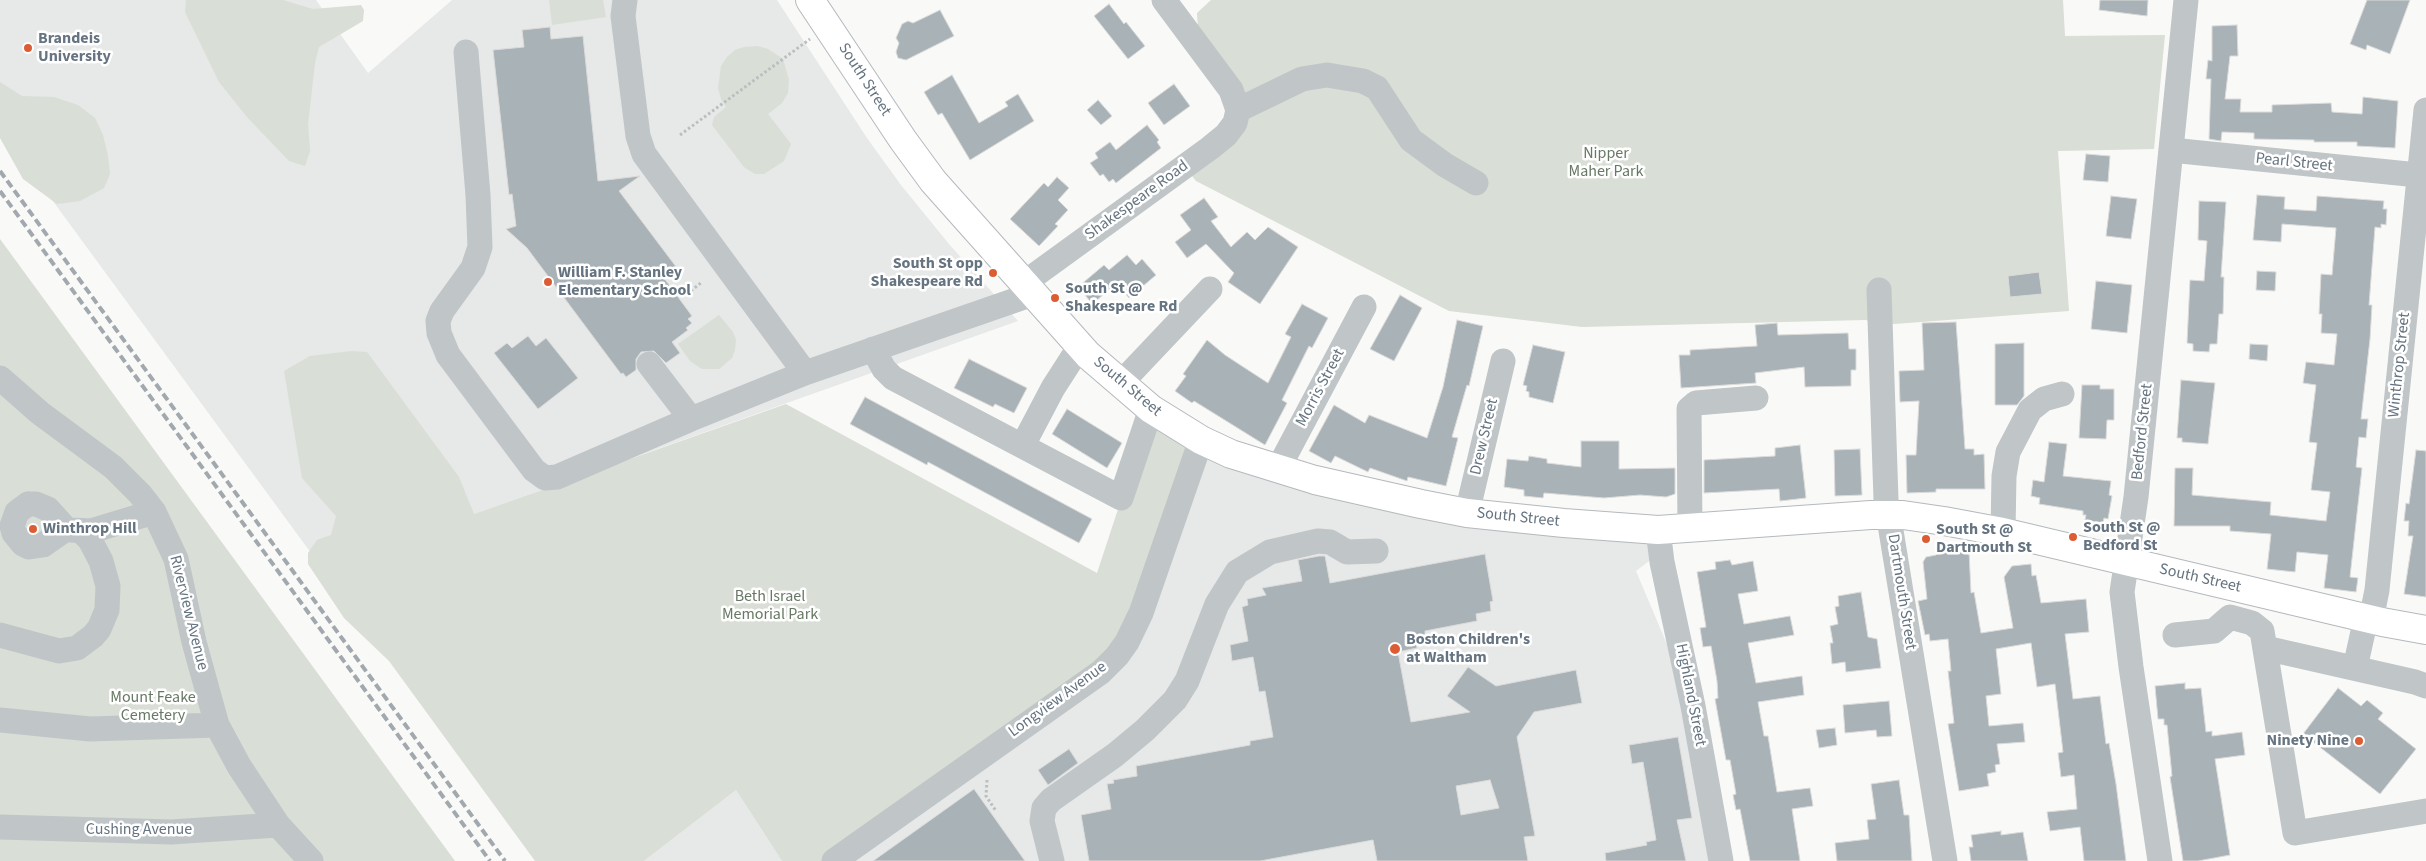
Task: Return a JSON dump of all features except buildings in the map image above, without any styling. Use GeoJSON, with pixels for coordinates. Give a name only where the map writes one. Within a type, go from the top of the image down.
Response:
{"type":"FeatureCollection","features":[{"type":"Feature","properties":{"kind":"main road","name":"South Street"},"geometry":{"type":"LineString","coordinates":[[810,0],[903,140],[933,180],[1028,288],[1080,346],[1120,384],[1151,409],[1201,440],[1278,470],[1367,493],[1467,512],[1564,523],[1658,530],[1888,514],[1944,520],[2003,532],[2369,619],[2426,630]]}},
{"type":"Feature","properties":{"kind":"street"},"geometry":{"type":"LineString","coordinates":[[625,0],[623,16],[638,136],[644,154],[805,373]]}},
{"type":"Feature","properties":{"kind":"street"},"geometry":{"type":"LineString","coordinates":[[1164,0],[1231,90],[1238,110],[1302,79],[1327,75],[1363,81],[1377,88],[1411,140],[1445,165],[1476,183]]}},
{"type":"Feature","properties":{"kind":"street","name":"Bedford Street"},"geometry":{"type":"LineString","coordinates":[[2160,861],[2122,592],[2136,497],[2186,0]]}},
{"type":"Feature","properties":{"kind":"street","name":"Shakespeare Road"},"geometry":{"type":"LineString","coordinates":[[466,52],[480,214],[480,247],[473,268],[446,304],[438,321],[439,333],[448,355],[534,470],[545,478],[557,477],[805,373],[873,349],[1028,288],[1221,140],[1235,123],[1238,110]]}},
{"type":"Feature","properties":{"kind":"street","name":"Winthrop Street"},"geometry":{"type":"LineString","coordinates":[[2355,668],[2377,590],[2426,110]]}},
{"type":"Feature","properties":{"kind":"street","name":"Pearl Street"},"geometry":{"type":"LineString","coordinates":[[2171,150],[2418,175]]}},
{"type":"Feature","properties":{"kind":"street"},"geometry":{"type":"LineString","coordinates":[[1120,384],[1210,289]]}},
{"type":"Feature","properties":{"kind":"street","name":"Dartmouth Street"},"geometry":{"type":"LineString","coordinates":[[1879,290],[1884,487],[1945,861]]}},
{"type":"Feature","properties":{"kind":"street","name":"Morris Street"},"geometry":{"type":"LineString","coordinates":[[1278,470],[1364,307]]}},
{"type":"Feature","properties":{"kind":"street"},"geometry":{"type":"LineString","coordinates":[[1022,445],[1053,388],[1080,346]]}},
{"type":"Feature","properties":{"kind":"street"},"geometry":{"type":"LineString","coordinates":[[873,349],[884,369],[893,378],[1121,498],[1151,409]]}},
{"type":"Feature","properties":{"kind":"street","name":"Drew Street"},"geometry":{"type":"LineString","coordinates":[[1467,512],[1503,361]]}},
{"type":"Feature","properties":{"kind":"street"},"geometry":{"type":"LineString","coordinates":[[649,364],[692,419]]}},
{"type":"Feature","properties":{"kind":"street","name":"Riverview Avenue"},"geometry":{"type":"LineString","coordinates":[[0,378],[40,413],[113,467],[140,494],[154,512],[176,559],[194,642],[217,725],[239,766],[278,825],[305,858]]}},
{"type":"Feature","properties":{"kind":"street"},"geometry":{"type":"LineString","coordinates":[[2003,532],[2004,476],[2008,452],[2030,410],[2044,399],[2062,394]]}},
{"type":"Feature","properties":{"kind":"street"},"geometry":{"type":"LineString","coordinates":[[1690,528],[1689,409],[1696,403],[1756,398]]}},
{"type":"Feature","properties":{"kind":"street","name":"Longview Avenue"},"geometry":{"type":"LineString","coordinates":[[834,861],[1101,672],[1117,656],[1127,642],[1141,613],[1201,440]]}},
{"type":"Feature","properties":{"kind":"street"},"geometry":{"type":"LineString","coordinates":[[0,635],[59,651],[77,648],[93,636],[99,629],[107,610],[108,586],[102,561],[90,540],[74,531],[96,530],[154,512]]}},
{"type":"Feature","properties":{"kind":"street","name":"Highland Street"},"geometry":{"type":"LineString","coordinates":[[1658,530],[1662,562],[1693,706],[1721,861]]}},
{"type":"Feature","properties":{"kind":"street"},"geometry":{"type":"LineString","coordinates":[[1052,861],[1042,821],[1044,808],[1051,800],[1133,741],[1175,700],[1190,673],[1217,604],[1237,572],[1270,552],[1318,541],[1330,542],[1347,552],[1376,551]]}},
{"type":"Feature","properties":{"kind":"street"},"geometry":{"type":"LineString","coordinates":[[2174,635],[2214,632],[2227,618],[2233,617],[2259,627],[2266,648],[2295,833],[2426,811]]}},
{"type":"Feature","properties":{"kind":"street"},"geometry":{"type":"LineString","coordinates":[[2266,648],[2426,686]]}},
{"type":"Feature","properties":{"kind":"street"},"geometry":{"type":"LineString","coordinates":[[0,720],[90,729],[217,725]]}},
{"type":"Feature","properties":{"kind":"street","name":"Cushing Avenue"},"geometry":{"type":"LineString","coordinates":[[0,827],[171,832],[278,825]]}},
{"type":"Feature","properties":{"kind":"path"},"geometry":{"type":"LineString","coordinates":[[680,136],[810,39]]}},
{"type":"Feature","properties":{"kind":"path"},"geometry":{"type":"LineString","coordinates":[[687,294],[702,282]]}},
{"type":"Feature","properties":{"kind":"path"},"geometry":{"type":"LineString","coordinates":[[983,775],[988,781],[986,796],[996,811]]}},
{"type":"Feature","properties":{"kind":"shaded area","name":"William F. Stanley Elementary School"},"geometry":{"type":"Polygon","coordinates":[[[0,0],[316,0],[368,73],[452,0],[777,0],[867,138],[901,185],[949,244],[1018,321],[322,568],[0,129],[0,0]]]}},
{"type":"Feature","properties":{"kind":"shaded area","name":"Boston Children's at Waltham"},"geometry":{"type":"Polygon","coordinates":[[[1201,440],[1315,480],[1658,530],[1661,552],[1636,571],[1693,706],[1721,861],[829,861],[1101,672],[1201,440]]]}},
{"type":"Feature","properties":{"kind":"shaded area"},"geometry":{"type":"Polygon","coordinates":[[[736,790],[782,861],[644,861],[736,790]]]}},
{"type":"Feature","properties":{"kind":"green space"},"geometry":{"type":"Polygon","coordinates":[[[186,0],[283,0],[313,9],[361,5],[364,10],[363,21],[319,47],[315,63],[308,124],[310,151],[305,166],[289,161],[247,117],[219,82],[185,12],[186,0]]]}},
{"type":"Feature","properties":{"kind":"green space"},"geometry":{"type":"Polygon","coordinates":[[[549,0],[603,0],[606,17],[552,25],[549,0]]]}},
{"type":"Feature","properties":{"kind":"green space","name":"Nipper Maher Park"},"geometry":{"type":"Polygon","coordinates":[[[1211,0],[2063,0],[2065,36],[2165,35],[2154,149],[2058,151],[2069,311],[1894,324],[1865,320],[1582,327],[1449,311],[1196,181],[1185,167],[1235,123],[1199,46],[1197,13],[1211,0]]]}},
{"type":"Feature","properties":{"kind":"green space"},"geometry":{"type":"Polygon","coordinates":[[[758,46],[768,49],[783,59],[789,80],[788,93],[782,103],[768,114],[791,144],[784,161],[764,174],[755,174],[744,167],[712,125],[714,117],[726,107],[721,99],[718,88],[721,66],[735,50],[758,46]]]}},
{"type":"Feature","properties":{"kind":"green space"},"geometry":{"type":"Polygon","coordinates":[[[0,82],[22,96],[54,97],[78,105],[95,118],[103,135],[108,156],[110,174],[104,188],[80,201],[57,204],[23,179],[0,138],[0,82]]]}},
{"type":"Feature","properties":{"kind":"green space","name":"Mount Feake Cemetery"},"geometry":{"type":"Polygon","coordinates":[[[0,239],[455,861],[0,861],[0,239]]]}},
{"type":"Feature","properties":{"kind":"green space"},"geometry":{"type":"Polygon","coordinates":[[[719,315],[733,332],[736,340],[735,350],[732,358],[719,369],[702,369],[690,361],[678,344],[719,315]]]}},
{"type":"Feature","properties":{"kind":"green space","name":"Beth Israel Memorial Park"},"geometry":{"type":"Polygon","coordinates":[[[351,351],[367,352],[459,477],[474,514],[786,404],[1097,573],[1151,409],[1201,440],[1127,642],[829,861],[782,861],[736,790],[644,861],[535,861],[389,661],[344,618],[308,564],[308,553],[317,540],[331,535],[336,516],[302,478],[284,371],[310,356],[351,351]]]}},
{"type":"Feature","properties":{"kind":"railway"},"geometry":{"type":"LineString","coordinates":[[0,171],[505,861]]}},
{"type":"Feature","properties":{"kind":"railway"},"geometry":{"type":"LineString","coordinates":[[0,191],[490,861]]}},
{"type":"Feature","properties":{"kind":"place","name":"Brandeis University"},"geometry":{"type":"Point","coordinates":[28,48]}},
{"type":"Feature","properties":{"kind":"place","name":"South St opp Shakespeare Rd"},"geometry":{"type":"Point","coordinates":[993,273]}},
{"type":"Feature","properties":{"kind":"place","name":"William F. Stanley Elementary School"},"geometry":{"type":"Point","coordinates":[548,282]}},
{"type":"Feature","properties":{"kind":"place","name":"South St @ Shakespeare Rd"},"geometry":{"type":"Point","coordinates":[1055,298]}},
{"type":"Feature","properties":{"kind":"place","name":"Winthrop Hill"},"geometry":{"type":"Point","coordinates":[33,529]}},
{"type":"Feature","properties":{"kind":"place","name":"South St @ Bedford St"},"geometry":{"type":"Point","coordinates":[2073,537]}},
{"type":"Feature","properties":{"kind":"place","name":"South St @ Dartmouth St"},"geometry":{"type":"Point","coordinates":[1926,539]}},
{"type":"Feature","properties":{"kind":"place","name":"Boston Children's at Waltham"},"geometry":{"type":"Point","coordinates":[1395,649]}},
{"type":"Feature","properties":{"kind":"place","name":"Ninety Nine"},"geometry":{"type":"Point","coordinates":[2359,741]}}]}
